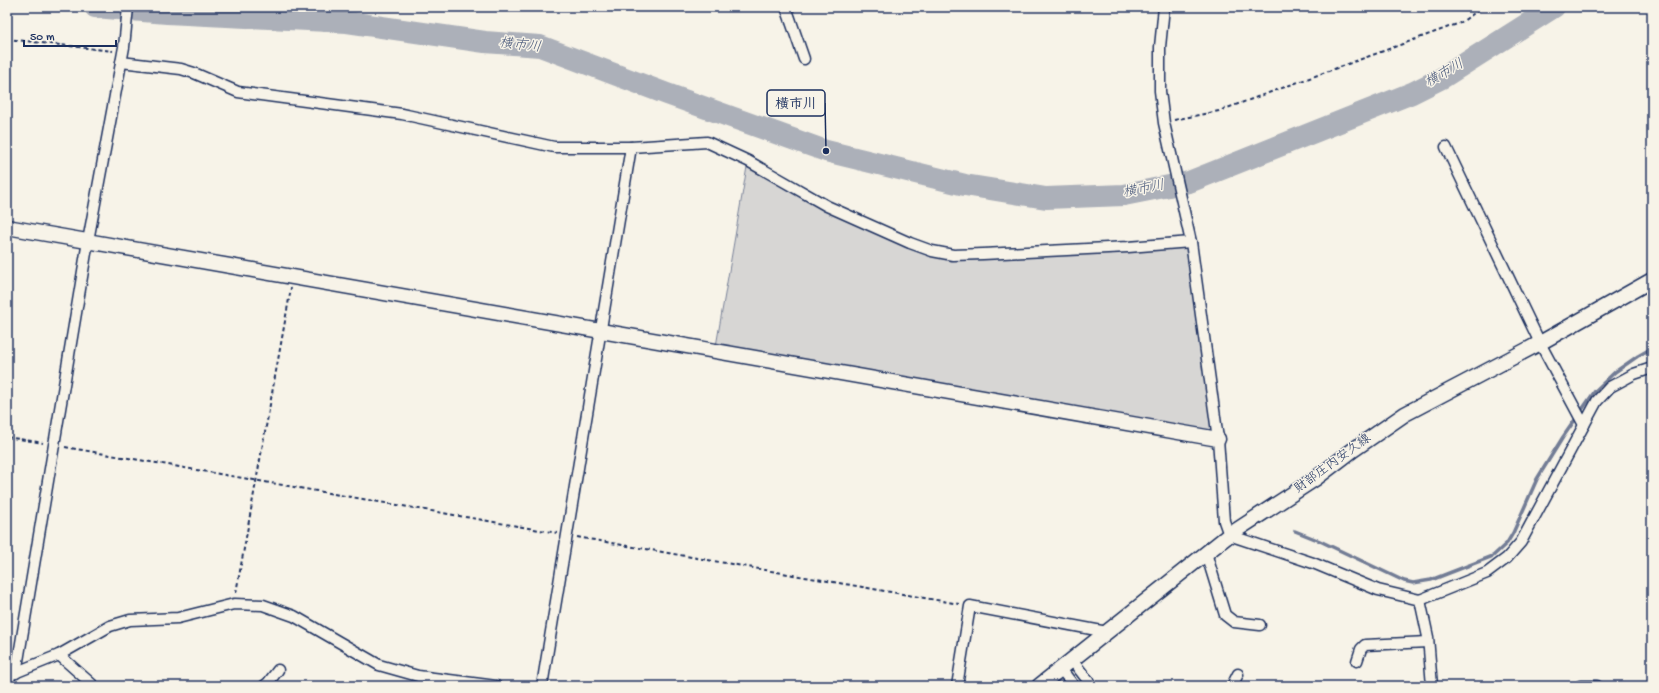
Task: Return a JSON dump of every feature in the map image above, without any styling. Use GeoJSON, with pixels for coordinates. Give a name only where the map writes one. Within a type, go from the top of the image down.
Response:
{"type":"FeatureCollection","features":[{"type":"Feature","properties":{"kind":"street"},"geometry":{"type":"LineString","coordinates":[[10,686],[88,241],[123,53],[128,7]]}},
{"type":"Feature","properties":{"kind":"street"},"geometry":{"type":"LineString","coordinates":[[786,7],[804,59]]}},
{"type":"Feature","properties":{"kind":"street"},"geometry":{"type":"LineString","coordinates":[[1164,7],[1160,47],[1160,91],[1166,135],[1191,242],[1218,438],[1224,521],[1229,535],[1313,563],[1378,590],[1420,600],[1487,573],[1507,558],[1521,542],[1597,401],[1610,387],[1634,374],[1652,368]]}},
{"type":"Feature","properties":{"kind":"street"},"geometry":{"type":"LineString","coordinates":[[123,53],[194,73],[238,92],[402,114],[554,147],[631,147],[707,142],[748,161],[827,206],[910,243],[939,252],[953,254],[984,254],[1191,242]]}},
{"type":"Feature","properties":{"kind":"street"},"geometry":{"type":"LineString","coordinates":[[542,686],[631,147]]}},
{"type":"Feature","properties":{"kind":"street"},"geometry":{"type":"LineString","coordinates":[[1446,147],[1540,343],[1584,425]]}},
{"type":"Feature","properties":{"kind":"street"},"geometry":{"type":"LineString","coordinates":[[7,227],[1218,438]]}},
{"type":"Feature","properties":{"kind":"street","name":"財部庄内安久線"},"geometry":{"type":"LineString","coordinates":[[1039,686],[1229,535],[1315,479],[1353,450],[1406,414],[1540,343],[1652,280]]}},
{"type":"Feature","properties":{"kind":"street"},"geometry":{"type":"LineString","coordinates":[[1206,553],[1225,615],[1234,622],[1260,625]]}},
{"type":"Feature","properties":{"kind":"street"},"geometry":{"type":"LineString","coordinates":[[1420,600],[1428,642],[1432,686]]}},
{"type":"Feature","properties":{"kind":"street"},"geometry":{"type":"LineString","coordinates":[[11,675],[59,655],[110,626],[130,620],[178,618],[234,604],[263,605],[294,616],[379,665],[437,682],[496,686]]}},
{"type":"Feature","properties":{"kind":"street"},"geometry":{"type":"LineString","coordinates":[[957,686],[970,606],[1107,632]]}},
{"type":"Feature","properties":{"kind":"street"},"geometry":{"type":"LineString","coordinates":[[1357,660],[1361,649],[1365,645],[1428,642]]}},
{"type":"Feature","properties":{"kind":"street"},"geometry":{"type":"LineString","coordinates":[[59,655],[94,686]]}},
{"type":"Feature","properties":{"kind":"street"},"geometry":{"type":"LineString","coordinates":[[1072,660],[1092,686]]}},
{"type":"Feature","properties":{"kind":"street"},"geometry":{"type":"LineString","coordinates":[[1061,669],[1074,686]]}},
{"type":"Feature","properties":{"kind":"street"},"geometry":{"type":"LineString","coordinates":[[264,686],[278,670]]}},
{"type":"Feature","properties":{"kind":"street"},"geometry":{"type":"LineString","coordinates":[[1232,686],[1238,674]]}},
{"type":"Feature","properties":{"kind":"street"},"geometry":{"type":"LineString","coordinates":[[1580,686],[1597,686]]}},
{"type":"Feature","properties":{"kind":"path"},"geometry":{"type":"LineString","coordinates":[[1164,122],[1219,111],[1460,23],[1483,7]]}},
{"type":"Feature","properties":{"kind":"path"},"geometry":{"type":"LineString","coordinates":[[7,39],[123,53]]}},
{"type":"Feature","properties":{"kind":"path"},"geometry":{"type":"LineString","coordinates":[[234,604],[293,278]]}},
{"type":"Feature","properties":{"kind":"path"},"geometry":{"type":"LineString","coordinates":[[7,437],[970,606]]}},
{"type":"Feature","properties":{"kind":"shaded area"},"geometry":{"type":"Polygon","coordinates":[[[748,161],[827,206],[932,251],[1191,242],[1218,439],[715,352],[748,161]]]}},
{"type":"Feature","properties":{"kind":"waterway","name":"横市川"},"geometry":{"type":"LineString","coordinates":[[95,7],[167,13],[347,22],[485,42],[540,46],[667,94],[826,151],[965,185],[1046,198],[1124,195],[1189,182],[1412,93],[1442,78],[1554,7]]}},
{"type":"Feature","properties":{"kind":"waterway"},"geometry":{"type":"LineString","coordinates":[[1295,531],[1320,541],[1404,581],[1413,583],[1431,580],[1493,556],[1507,543],[1537,479],[1563,437],[1595,391],[1615,372],[1652,348]]}},
{"type":"Feature","properties":{"kind":"place","name":"横市川"},"geometry":{"type":"Point","coordinates":[826,151]}}]}
